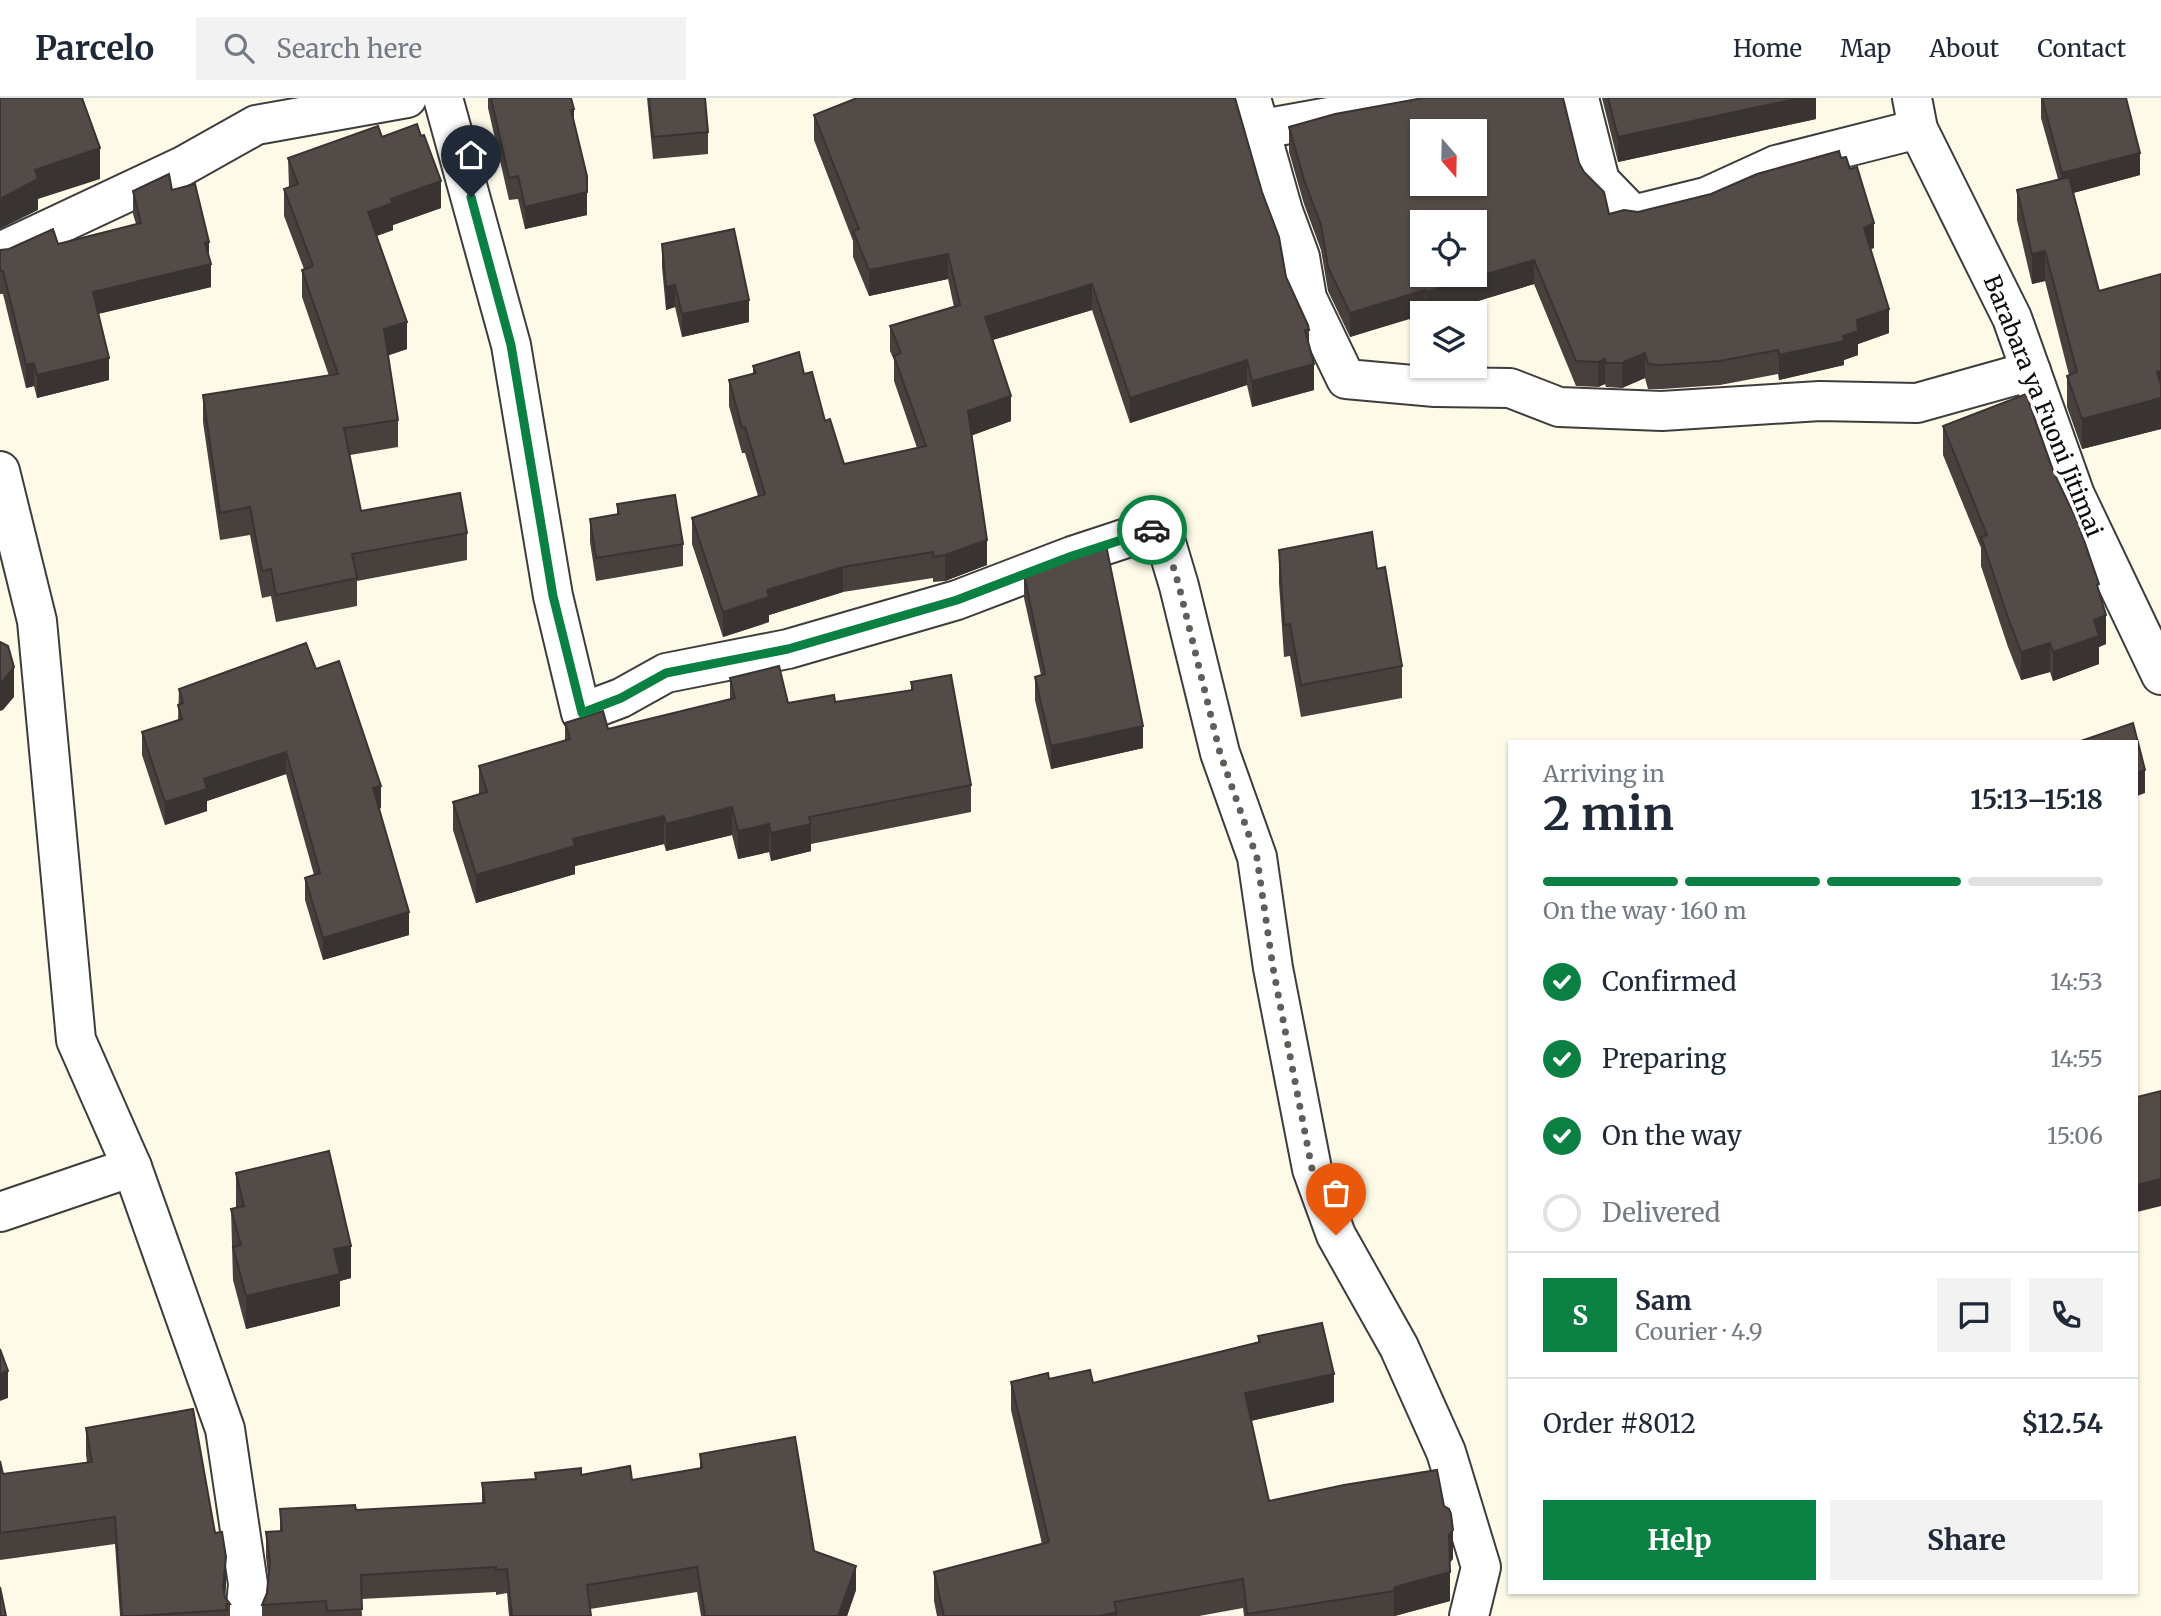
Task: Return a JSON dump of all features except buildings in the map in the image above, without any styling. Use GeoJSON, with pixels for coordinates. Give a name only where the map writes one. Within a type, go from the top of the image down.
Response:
{"type":"FeatureCollection","features":[{"type":"Feature","properties":{"kind":"street"},"geometry":{"type":"LineString","coordinates":[[0,252],[183,166],[254,111],[408,98]]}},
{"type":"Feature","properties":{"kind":"street"},"geometry":{"type":"LineString","coordinates":[[443,98],[511,345],[553,596],[582,713],[621,698],[666,673],[788,649],[957,600],[1072,556],[1148,531],[1162,529],[1179,586],[1220,753],[1257,858],[1273,968],[1312,1169],[1336,1235],[1399,1347],[1446,1452],[1481,1567],[1469,1616]]}},
{"type":"Feature","properties":{"kind":"street"},"geometry":{"type":"LineString","coordinates":[[1435,98],[1256,113],[1283,211],[1300,257],[1307,298],[1346,379],[1435,387],[1510,388],[1559,407],[1662,411],[1820,401],[1917,402],[2031,371]]}},
{"type":"Feature","properties":{"kind":"street"},"geometry":{"type":"LineString","coordinates":[[1579,98],[1600,181],[1633,215],[1706,197],[1776,165],[1915,113]]}},
{"type":"Feature","properties":{"kind":"street","name":"Barabara ya Fuoni Jitimai"},"geometry":{"type":"LineString","coordinates":[[1915,113],[2012,318],[2075,495],[2161,675]]}},
{"type":"Feature","properties":{"kind":"street"},"geometry":{"type":"LineString","coordinates":[[0,471],[37,621],[76,1040],[132,1167],[225,1429],[248,1584],[245,1616]]}},
{"type":"Feature","properties":{"kind":"street"},"geometry":{"type":"LineString","coordinates":[[0,1212],[132,1167]]}},
{"type":"Feature","properties":{"kind":"way so far"},"geometry":{"type":"LineString","coordinates":[[1152,530],[1162,529],[1179,586],[1220,753],[1257,858],[1273,968],[1312,1169],[1336,1235]]}},
{"type":"Feature","properties":{"kind":"route"},"geometry":{"type":"LineString","coordinates":[[471,197],[511,345],[553,596],[582,713],[621,698],[666,673],[788,649],[957,600],[1072,556],[1152,530]]}}]}
